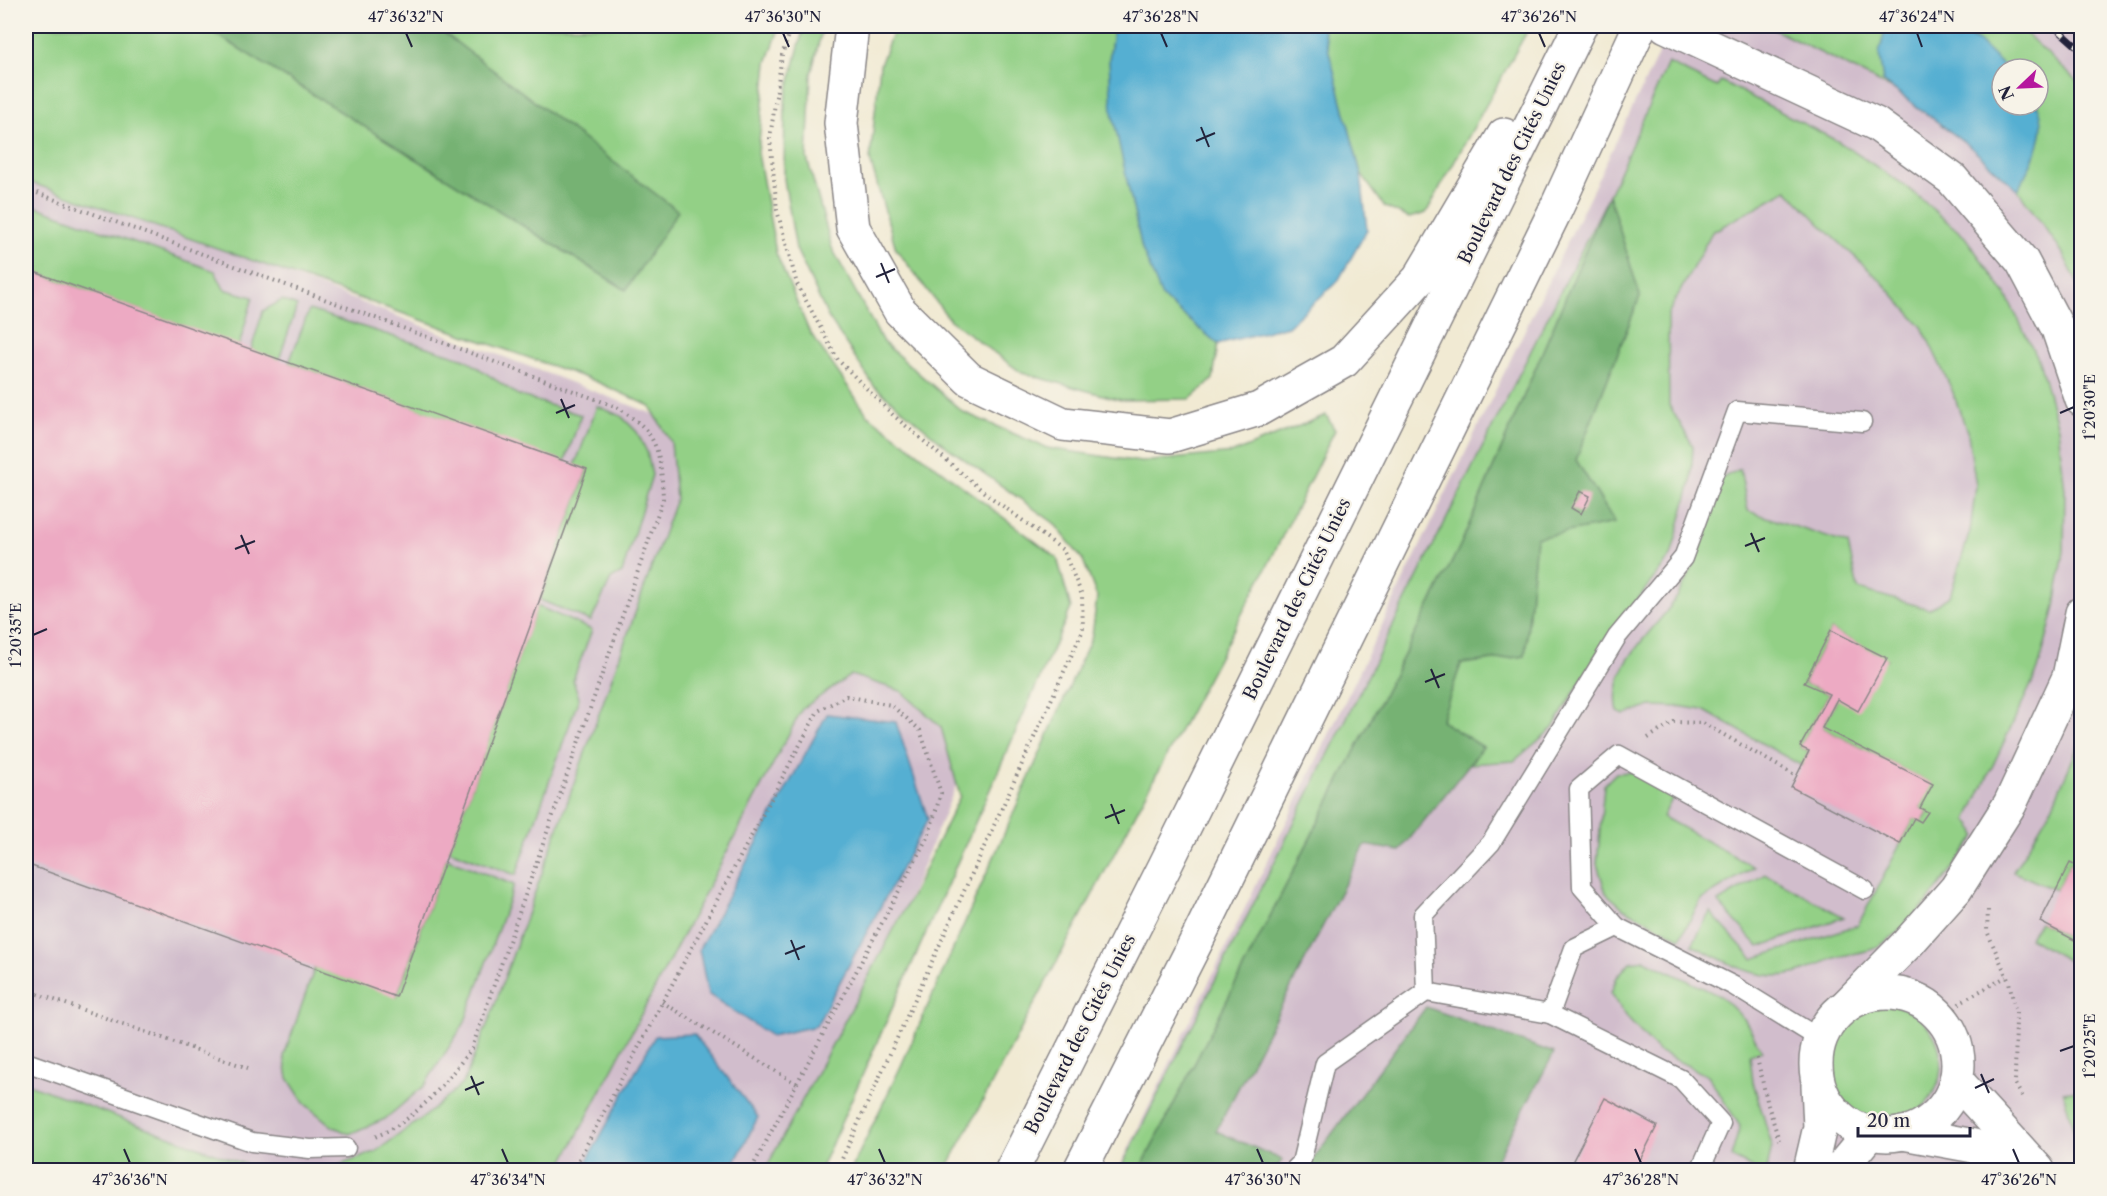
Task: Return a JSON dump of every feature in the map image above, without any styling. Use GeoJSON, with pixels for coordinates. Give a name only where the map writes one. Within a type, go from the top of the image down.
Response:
{"type":"FeatureCollection","features":[{"type":"Feature","properties":{"kind":"main road"},"geometry":{"type":"LineString","coordinates":[[852,26],[841,123],[853,228],[900,311],[969,379],[1063,424],[1170,436],[1259,409],[1344,361],[1419,279],[1569,26]]}},
{"type":"Feature","properties":{"kind":"main road","name":"Boulevard des Cités Unies"},"geometry":{"type":"LineString","coordinates":[[1012,1170],[1165,866],[1580,26]]}},
{"type":"Feature","properties":{"kind":"main road"},"geometry":{"type":"LineString","coordinates":[[1080,1170],[1192,949],[1555,212],[1640,26]]}},
{"type":"Feature","properties":{"kind":"main road"},"geometry":{"type":"LineString","coordinates":[[1666,26],[1876,124],[1952,179],[2022,261],[2058,329],[2082,400]]}},
{"type":"Feature","properties":{"kind":"main road"},"geometry":{"type":"LineString","coordinates":[[1810,1170],[1820,1127],[1816,1061],[1820,1039],[1831,1019],[1908,943],[1956,890],[2010,804],[2069,677],[2082,613]]}},
{"type":"Feature","properties":{"kind":"main road"},"geometry":{"type":"LineString","coordinates":[[1818,1083],[1827,1102],[1841,1118],[1869,1134],[1881,1135],[1903,1133],[1922,1126],[1938,1114],[1949,1098],[1956,1080],[1958,1056],[1951,1032],[1936,1012],[1916,998],[1893,992],[1868,995],[1848,1004]]}},
{"type":"Feature","properties":{"kind":"main road"},"geometry":{"type":"LineString","coordinates":[[1956,1080],[2038,1170]]}},
{"type":"Feature","properties":{"kind":"main road"},"geometry":{"type":"LineString","coordinates":[[1903,1133],[1974,1146],[2012,1170]]}},
{"type":"Feature","properties":{"kind":"main road"},"geometry":{"type":"LineString","coordinates":[[1839,1170],[1869,1134]]}},
{"type":"Feature","properties":{"kind":"lane"},"geometry":{"type":"LineString","coordinates":[[1426,992],[1423,915],[1491,843],[1617,637],[1683,558],[1737,411],[1862,422]]}},
{"type":"Feature","properties":{"kind":"lane"},"geometry":{"type":"LineString","coordinates":[[1820,1039],[1734,986],[1617,927],[1582,887],[1579,789],[1619,755],[1865,890]]}},
{"type":"Feature","properties":{"kind":"lane"},"geometry":{"type":"LineString","coordinates":[[1550,1014],[1574,948],[1617,927]]}},
{"type":"Feature","properties":{"kind":"lane"},"geometry":{"type":"LineString","coordinates":[[1293,1170],[1301,1163],[1325,1063],[1426,992],[1550,1014],[1681,1078],[1721,1123],[1700,1170]]}},
{"type":"Feature","properties":{"kind":"lane"},"geometry":{"type":"LineString","coordinates":[[26,1062],[252,1142],[310,1149],[346,1148]]}},
{"type":"Feature","properties":{"kind":"path"},"geometry":{"type":"LineString","coordinates":[[792,26],[782,55],[770,138],[777,210],[797,284],[838,360],[893,415],[985,493],[1064,550],[1083,595],[1083,630],[837,1170]]}},
{"type":"Feature","properties":{"kind":"path"},"geometry":{"type":"LineString","coordinates":[[26,189],[617,407],[642,426],[656,448],[662,473],[663,499],[472,1048],[437,1094],[392,1131],[346,1148]]}},
{"type":"Feature","properties":{"kind":"path"},"geometry":{"type":"LineString","coordinates":[[573,1170],[818,711],[846,696],[891,705],[920,730],[941,794],[929,834],[751,1170]]}},
{"type":"Feature","properties":{"kind":"path"},"geometry":{"type":"LineString","coordinates":[[1619,755],[1674,722],[1703,723],[1796,776]]}},
{"type":"Feature","properties":{"kind":"path"},"geometry":{"type":"LineString","coordinates":[[1988,902],[1987,931],[2006,977],[2016,1013],[2015,1084],[2026,1101]]}},
{"type":"Feature","properties":{"kind":"path"},"geometry":{"type":"LineString","coordinates":[[1943,1022],[1962,1001],[2006,977]]}},
{"type":"Feature","properties":{"kind":"path"},"geometry":{"type":"LineString","coordinates":[[26,990],[248,1068]]}},
{"type":"Feature","properties":{"kind":"path"},"geometry":{"type":"LineString","coordinates":[[663,1002],[797,1084]]}},
{"type":"Feature","properties":{"kind":"path"},"geometry":{"type":"LineString","coordinates":[[1756,1058],[1781,1147]]}},
{"type":"Feature","properties":{"kind":"shaded area"},"geometry":{"type":"Polygon","coordinates":[[[1672,26],[2081,26],[2081,1170],[1118,1170],[1672,26]]]}},
{"type":"Feature","properties":{"kind":"shaded area"},"geometry":{"type":"Polygon","coordinates":[[[26,174],[1048,565],[796,1170],[26,1170],[26,174]]]}},
{"type":"Feature","properties":{"kind":"green space"},"geometry":{"type":"Polygon","coordinates":[[[26,26],[203,26],[626,290],[677,211],[435,26],[780,26],[767,63],[758,153],[776,253],[809,331],[867,414],[1057,558],[1071,608],[820,1170],[765,1170],[911,897],[960,796],[941,727],[901,691],[851,675],[802,709],[559,1170],[26,1170],[26,1083],[244,1164],[329,1169],[375,1152],[425,1116],[463,1083],[490,1018],[676,499],[671,442],[650,406],[595,381],[26,181],[26,26]]]}},
{"type":"Feature","properties":{"kind":"green space"},"geometry":{"type":"Polygon","coordinates":[[[203,26],[435,26],[678,211],[626,290],[203,26]]]}},
{"type":"Feature","properties":{"kind":"green space"},"geometry":{"type":"Polygon","coordinates":[[[804,26],[823,26],[811,74],[807,158],[832,248],[883,342],[963,412],[1047,448],[1141,462],[1233,453],[1326,415],[1335,430],[1269,563],[946,1170],[851,1170],[901,1066],[1092,636],[1097,597],[1083,560],[1054,523],[947,447],[874,386],[828,317],[796,249],[784,179],[785,101],[804,26]]]}},
{"type":"Feature","properties":{"kind":"green space"},"geometry":{"type":"Polygon","coordinates":[[[895,26],[1114,26],[1109,60],[1162,297],[1218,344],[1213,379],[1190,399],[1121,400],[1022,373],[950,320],[896,249],[870,160],[880,65],[895,26]]]}},
{"type":"Feature","properties":{"kind":"green space"},"geometry":{"type":"Polygon","coordinates":[[[1320,26],[1530,26],[1426,213],[1409,218],[1385,207],[1361,174],[1320,26]]]}},
{"type":"Feature","properties":{"kind":"green space"},"geometry":{"type":"Polygon","coordinates":[[[1767,26],[2018,26],[2081,85],[2081,290],[2062,252],[2018,190],[1967,144],[1893,89],[1767,26]]]}},
{"type":"Feature","properties":{"kind":"green space"},"geometry":{"type":"Polygon","coordinates":[[[1668,63],[1717,87],[1721,81],[1839,142],[1906,186],[1965,237],[2005,293],[2039,361],[2058,428],[2065,490],[2064,551],[2055,607],[2038,670],[1967,820],[1972,825],[1976,836],[1917,913],[1904,927],[1875,948],[1840,956],[1801,972],[1786,975],[1772,976],[1745,970],[1692,945],[1710,912],[1753,959],[1858,925],[1914,818],[1922,822],[1928,813],[1920,808],[1932,784],[1822,728],[1837,699],[1887,659],[1831,630],[1804,683],[1829,694],[1800,747],[1809,751],[1802,766],[1703,710],[1651,706],[1624,715],[1618,712],[1616,695],[1619,679],[1626,664],[1677,597],[1687,578],[1700,549],[1720,479],[1740,469],[1748,511],[1848,544],[1858,589],[1929,609],[1950,596],[1970,531],[1976,486],[1968,434],[1952,390],[1922,327],[1881,281],[1787,190],[1712,232],[1668,314],[1669,405],[1693,446],[1691,483],[1671,556],[1600,649],[1553,728],[1514,761],[1470,764],[1483,747],[1441,721],[1461,664],[1525,656],[1536,537],[1615,523],[1576,460],[1640,296],[1609,196],[1460,546],[1140,1170],[1120,1170],[1609,195],[1668,63]]]}},
{"type":"Feature","properties":{"kind":"green space"},"geometry":{"type":"Polygon","coordinates":[[[1609,195],[1640,296],[1576,460],[1615,523],[1536,538],[1525,656],[1461,664],[1441,721],[1483,747],[1400,851],[1365,845],[1216,1131],[1283,1160],[1274,1170],[1140,1170],[1460,546],[1609,195]]]}},
{"type":"Feature","properties":{"kind":"green space"},"geometry":{"type":"Polygon","coordinates":[[[37,207],[215,271],[224,289],[253,297],[239,346],[26,269],[26,211],[37,207]]]}},
{"type":"Feature","properties":{"kind":"green space"},"geometry":{"type":"Polygon","coordinates":[[[282,300],[297,306],[279,360],[251,350],[263,311],[282,300]]]}},
{"type":"Feature","properties":{"kind":"green space"},"geometry":{"type":"Polygon","coordinates":[[[309,310],[465,359],[518,395],[581,415],[565,462],[289,363],[309,310]]]}},
{"type":"Feature","properties":{"kind":"green space"},"geometry":{"type":"Polygon","coordinates":[[[597,406],[621,416],[637,432],[647,452],[652,475],[622,573],[611,579],[591,621],[540,600],[587,470],[575,465],[597,406]]]}},
{"type":"Feature","properties":{"kind":"green space"},"geometry":{"type":"Polygon","coordinates":[[[537,606],[592,630],[573,680],[579,698],[516,875],[449,850],[537,606]]]}},
{"type":"Feature","properties":{"kind":"green space"},"geometry":{"type":"Polygon","coordinates":[[[2081,740],[2081,869],[2070,863],[2056,890],[2013,872],[2052,807],[2081,740]]]}},
{"type":"Feature","properties":{"kind":"green space"},"geometry":{"type":"Polygon","coordinates":[[[1633,772],[1674,795],[1663,817],[1754,867],[1701,900],[1680,938],[1623,908],[1606,893],[1597,864],[1604,785],[1616,773],[1633,772]]]}},
{"type":"Feature","properties":{"kind":"green space"},"geometry":{"type":"Polygon","coordinates":[[[446,858],[514,885],[464,1024],[424,1086],[385,1119],[349,1134],[332,1126],[304,1103],[288,1078],[284,1056],[315,967],[397,996],[446,858]]]}},
{"type":"Feature","properties":{"kind":"green space"},"geometry":{"type":"Polygon","coordinates":[[[1765,874],[1844,917],[1759,947],[1718,902],[1765,874]]]}},
{"type":"Feature","properties":{"kind":"green space"},"geometry":{"type":"Polygon","coordinates":[[[2040,922],[2081,944],[2081,968],[2029,938],[2040,922]]]}},
{"type":"Feature","properties":{"kind":"green space"},"geometry":{"type":"Polygon","coordinates":[[[1645,960],[1722,997],[1745,1020],[1762,1051],[1750,1055],[1753,1082],[1772,1145],[1767,1170],[1754,1170],[1731,1157],[1740,1126],[1708,1076],[1658,1051],[1629,1020],[1611,993],[1617,977],[1630,962],[1645,960]]]}},
{"type":"Feature","properties":{"kind":"green space"},"geometry":{"type":"Polygon","coordinates":[[[1881,1004],[1904,1008],[1923,1022],[1937,1041],[1941,1064],[1937,1087],[1923,1106],[1904,1120],[1881,1124],[1858,1120],[1839,1106],[1825,1087],[1821,1064],[1825,1041],[1839,1022],[1858,1008],[1881,1004]]]}},
{"type":"Feature","properties":{"kind":"green space"},"geometry":{"type":"Polygon","coordinates":[[[1426,1007],[1554,1053],[1491,1170],[1305,1170],[1426,1007]]]}},
{"type":"Feature","properties":{"kind":"green space"},"geometry":{"type":"Polygon","coordinates":[[[2082,1090],[2081,1143],[2076,1138],[2063,1092],[2082,1090]]]}},
{"type":"Feature","properties":{"kind":"water"},"geometry":{"type":"Polygon","coordinates":[[[1114,26],[1320,26],[1323,29],[1361,174],[1367,230],[1338,281],[1288,326],[1218,344],[1162,297],[1142,249],[1112,112],[1109,60],[1114,26]]]}},
{"type":"Feature","properties":{"kind":"water"},"geometry":{"type":"Polygon","coordinates":[[[1886,26],[1946,26],[1977,40],[1995,57],[1990,57],[1990,117],[2041,117],[2042,126],[2037,148],[2018,190],[1967,144],[1883,81],[1879,54],[1886,26]]]}},
{"type":"Feature","properties":{"kind":"water"},"geometry":{"type":"Polygon","coordinates":[[[827,714],[896,722],[928,819],[816,1026],[771,1036],[708,994],[699,949],[827,714]]]}},
{"type":"Feature","properties":{"kind":"water"},"geometry":{"type":"Polygon","coordinates":[[[694,1034],[758,1117],[731,1170],[582,1170],[655,1036],[694,1034]]]}},
{"type":"Feature","properties":{"kind":"building"},"geometry":{"type":"Polygon","coordinates":[[[26,269],[587,469],[396,997],[26,864],[26,269]]]}},
{"type":"Feature","properties":{"kind":"building"},"geometry":{"type":"Polygon","coordinates":[[[1580,491],[1590,496],[1581,514],[1571,508],[1580,491]]]}},
{"type":"Feature","properties":{"kind":"building"},"geometry":{"type":"Polygon","coordinates":[[[1831,630],[1887,658],[1858,711],[1837,699],[1822,728],[1933,784],[1920,808],[1928,812],[1921,822],[1914,818],[1900,844],[1791,787],[1809,751],[1800,747],[1829,694],[1804,683],[1831,630]]]}},
{"type":"Feature","properties":{"kind":"building"},"geometry":{"type":"Polygon","coordinates":[[[2070,863],[2082,869],[2082,944],[2040,922],[2070,863]]]}},
{"type":"Feature","properties":{"kind":"building"},"geometry":{"type":"Polygon","coordinates":[[[1605,1098],[1657,1126],[1635,1170],[1568,1170],[1605,1098]]]}},
{"type":"Feature","properties":{"kind":"railway"},"geometry":{"type":"LineString","coordinates":[[2054,26],[2082,51]]}}]}
